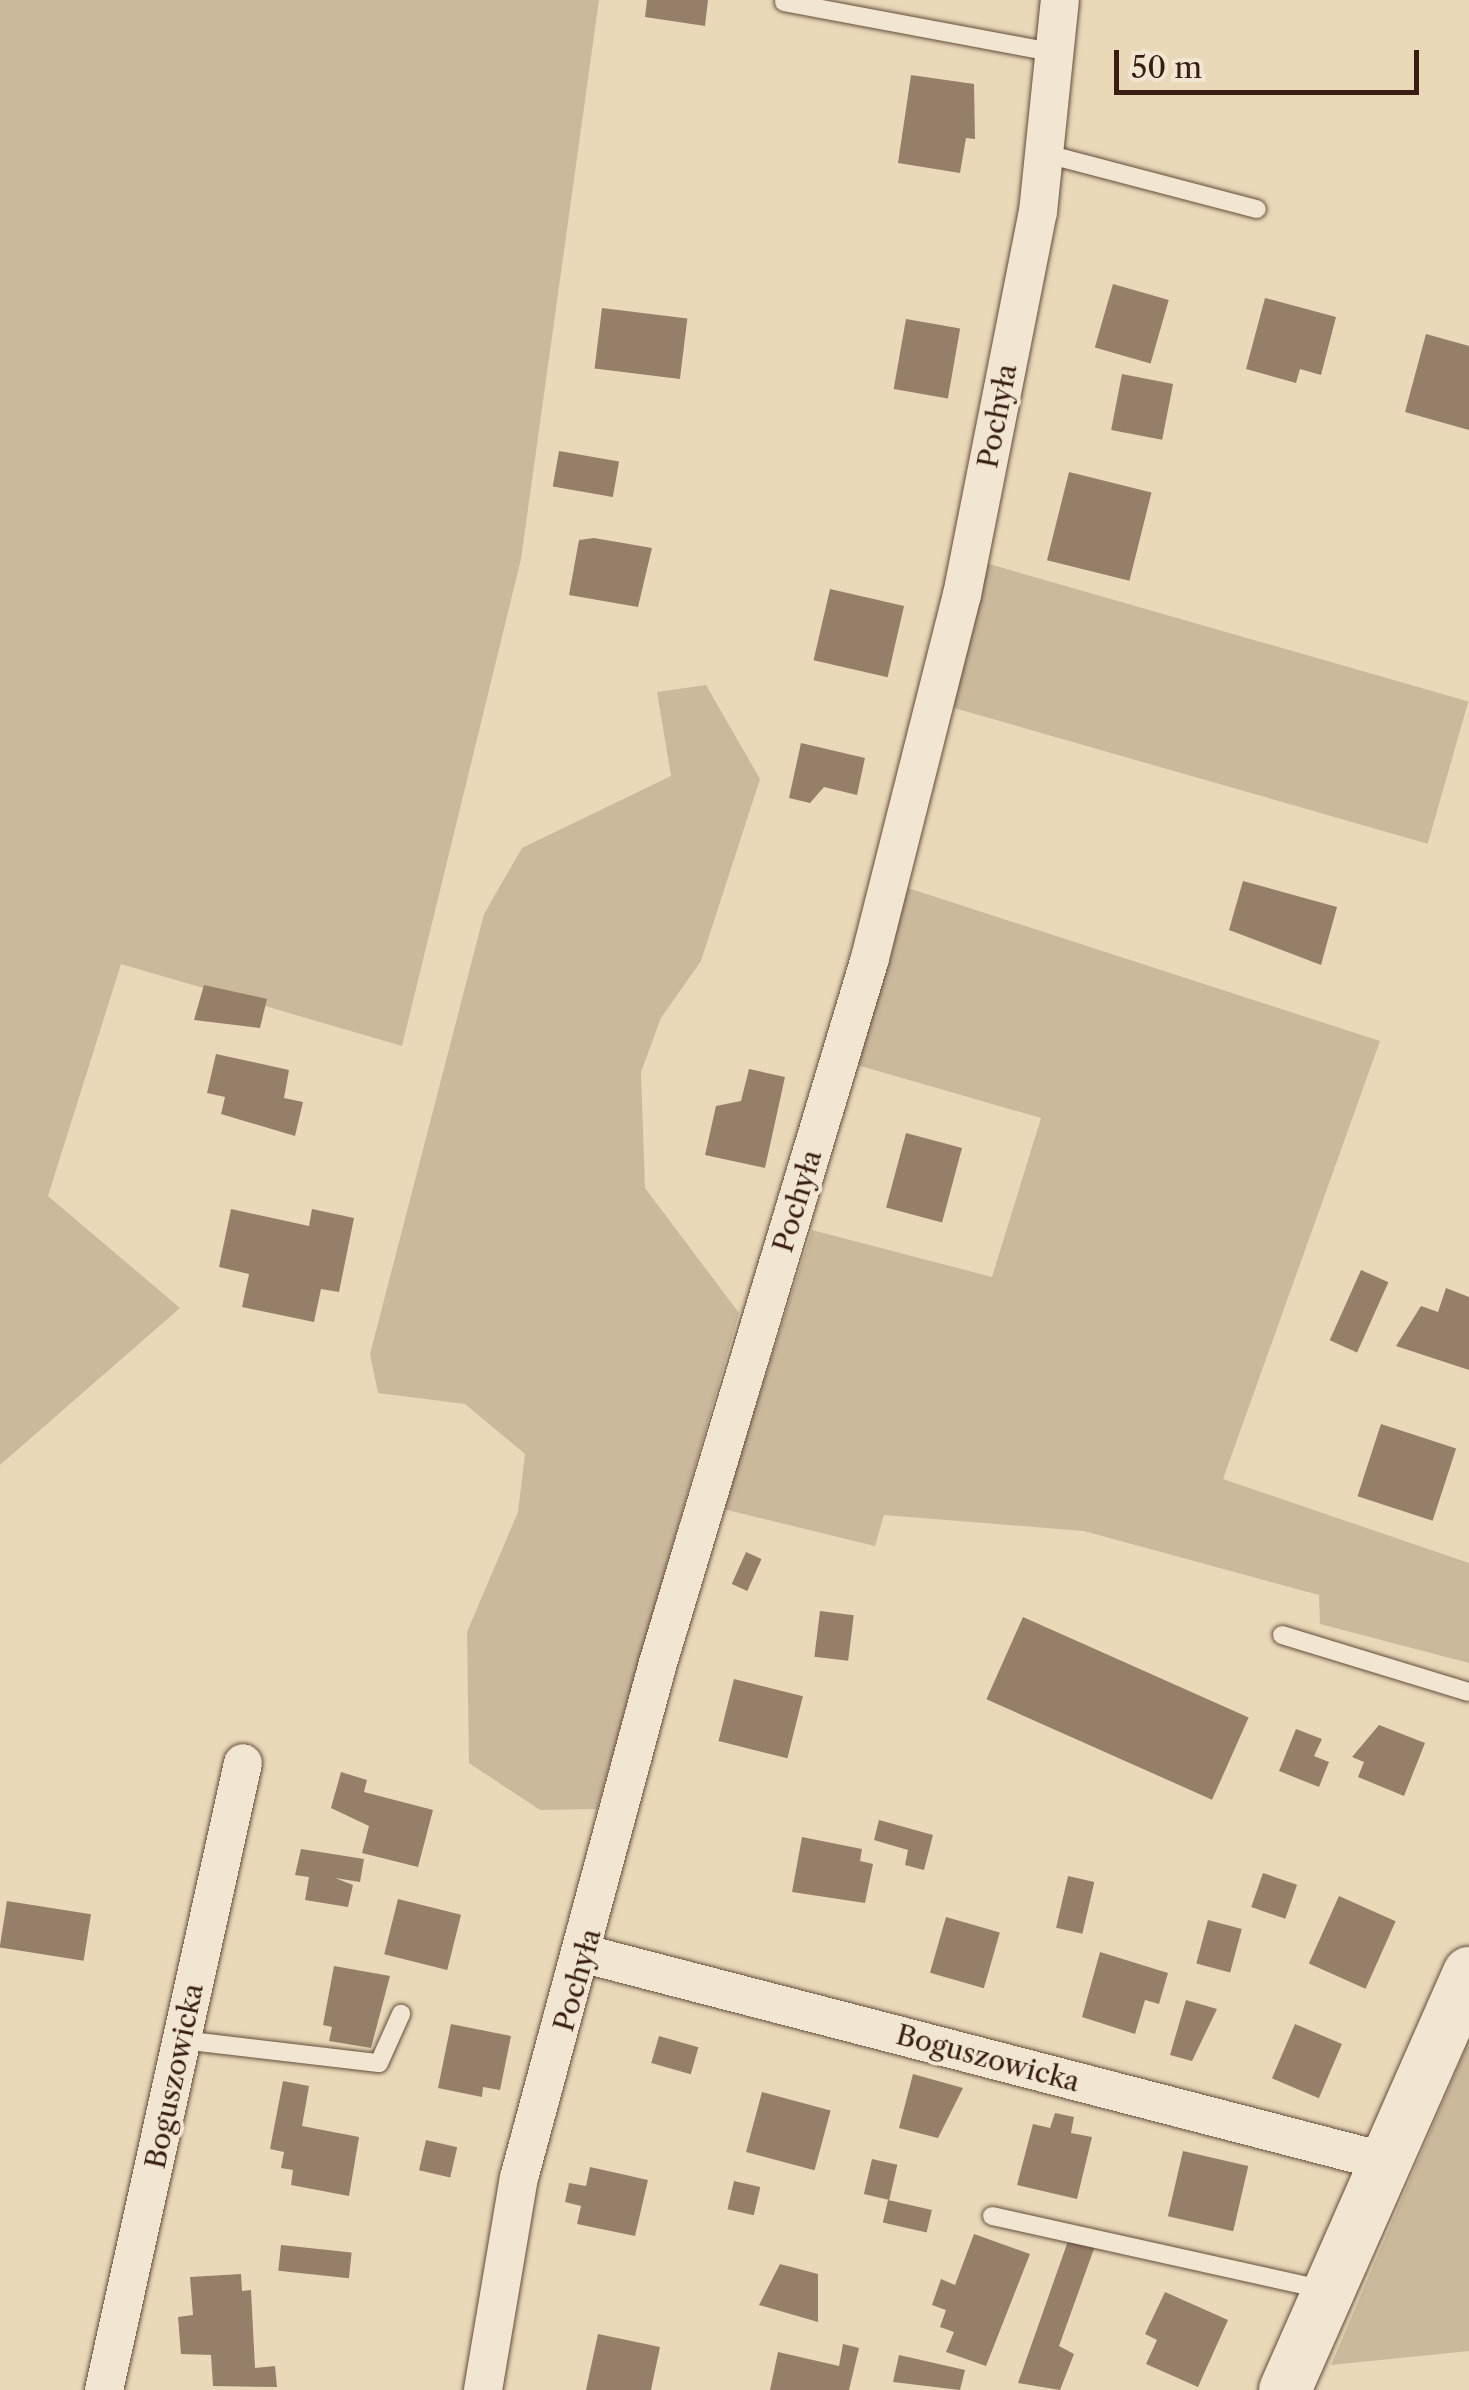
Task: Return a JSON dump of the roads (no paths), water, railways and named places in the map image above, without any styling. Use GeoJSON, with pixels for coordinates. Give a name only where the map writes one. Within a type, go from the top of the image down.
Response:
{"type":"FeatureCollection","features":[{"type":"Feature","properties":{"kind":"street","name":"Pochyła"},"geometry":{"type":"LineString","coordinates":[[483,2390],[519,2178],[585,1954],[658,1663],[880,920],[962,595],[1043,153],[1060,0]]}},
{"type":"Feature","properties":{"kind":"street","name":"Boguszowicka"},"geometry":{"type":"LineString","coordinates":[[104,2390],[243,1763]]}},
{"type":"Feature","properties":{"kind":"street","name":"Boguszowicka"},"geometry":{"type":"LineString","coordinates":[[585,1954],[1390,2163]]}},
{"type":"Feature","properties":{"kind":"street"},"geometry":{"type":"LineString","coordinates":[[1285,2390],[1390,2163],[1469,1974]]}},
{"type":"Feature","properties":{"kind":"lane"},"geometry":{"type":"LineString","coordinates":[[784,2],[1052,52]]}},
{"type":"Feature","properties":{"kind":"lane"},"geometry":{"type":"LineString","coordinates":[[1043,153],[1256,208]]}},
{"type":"Feature","properties":{"kind":"lane"},"geometry":{"type":"LineString","coordinates":[[1282,1636],[1469,1692]]}},
{"type":"Feature","properties":{"kind":"lane"},"geometry":{"type":"LineString","coordinates":[[182,2040],[378,2063],[402,2014]]}},
{"type":"Feature","properties":{"kind":"lane"},"geometry":{"type":"LineString","coordinates":[[992,2216],[1331,2291]]}}]}
